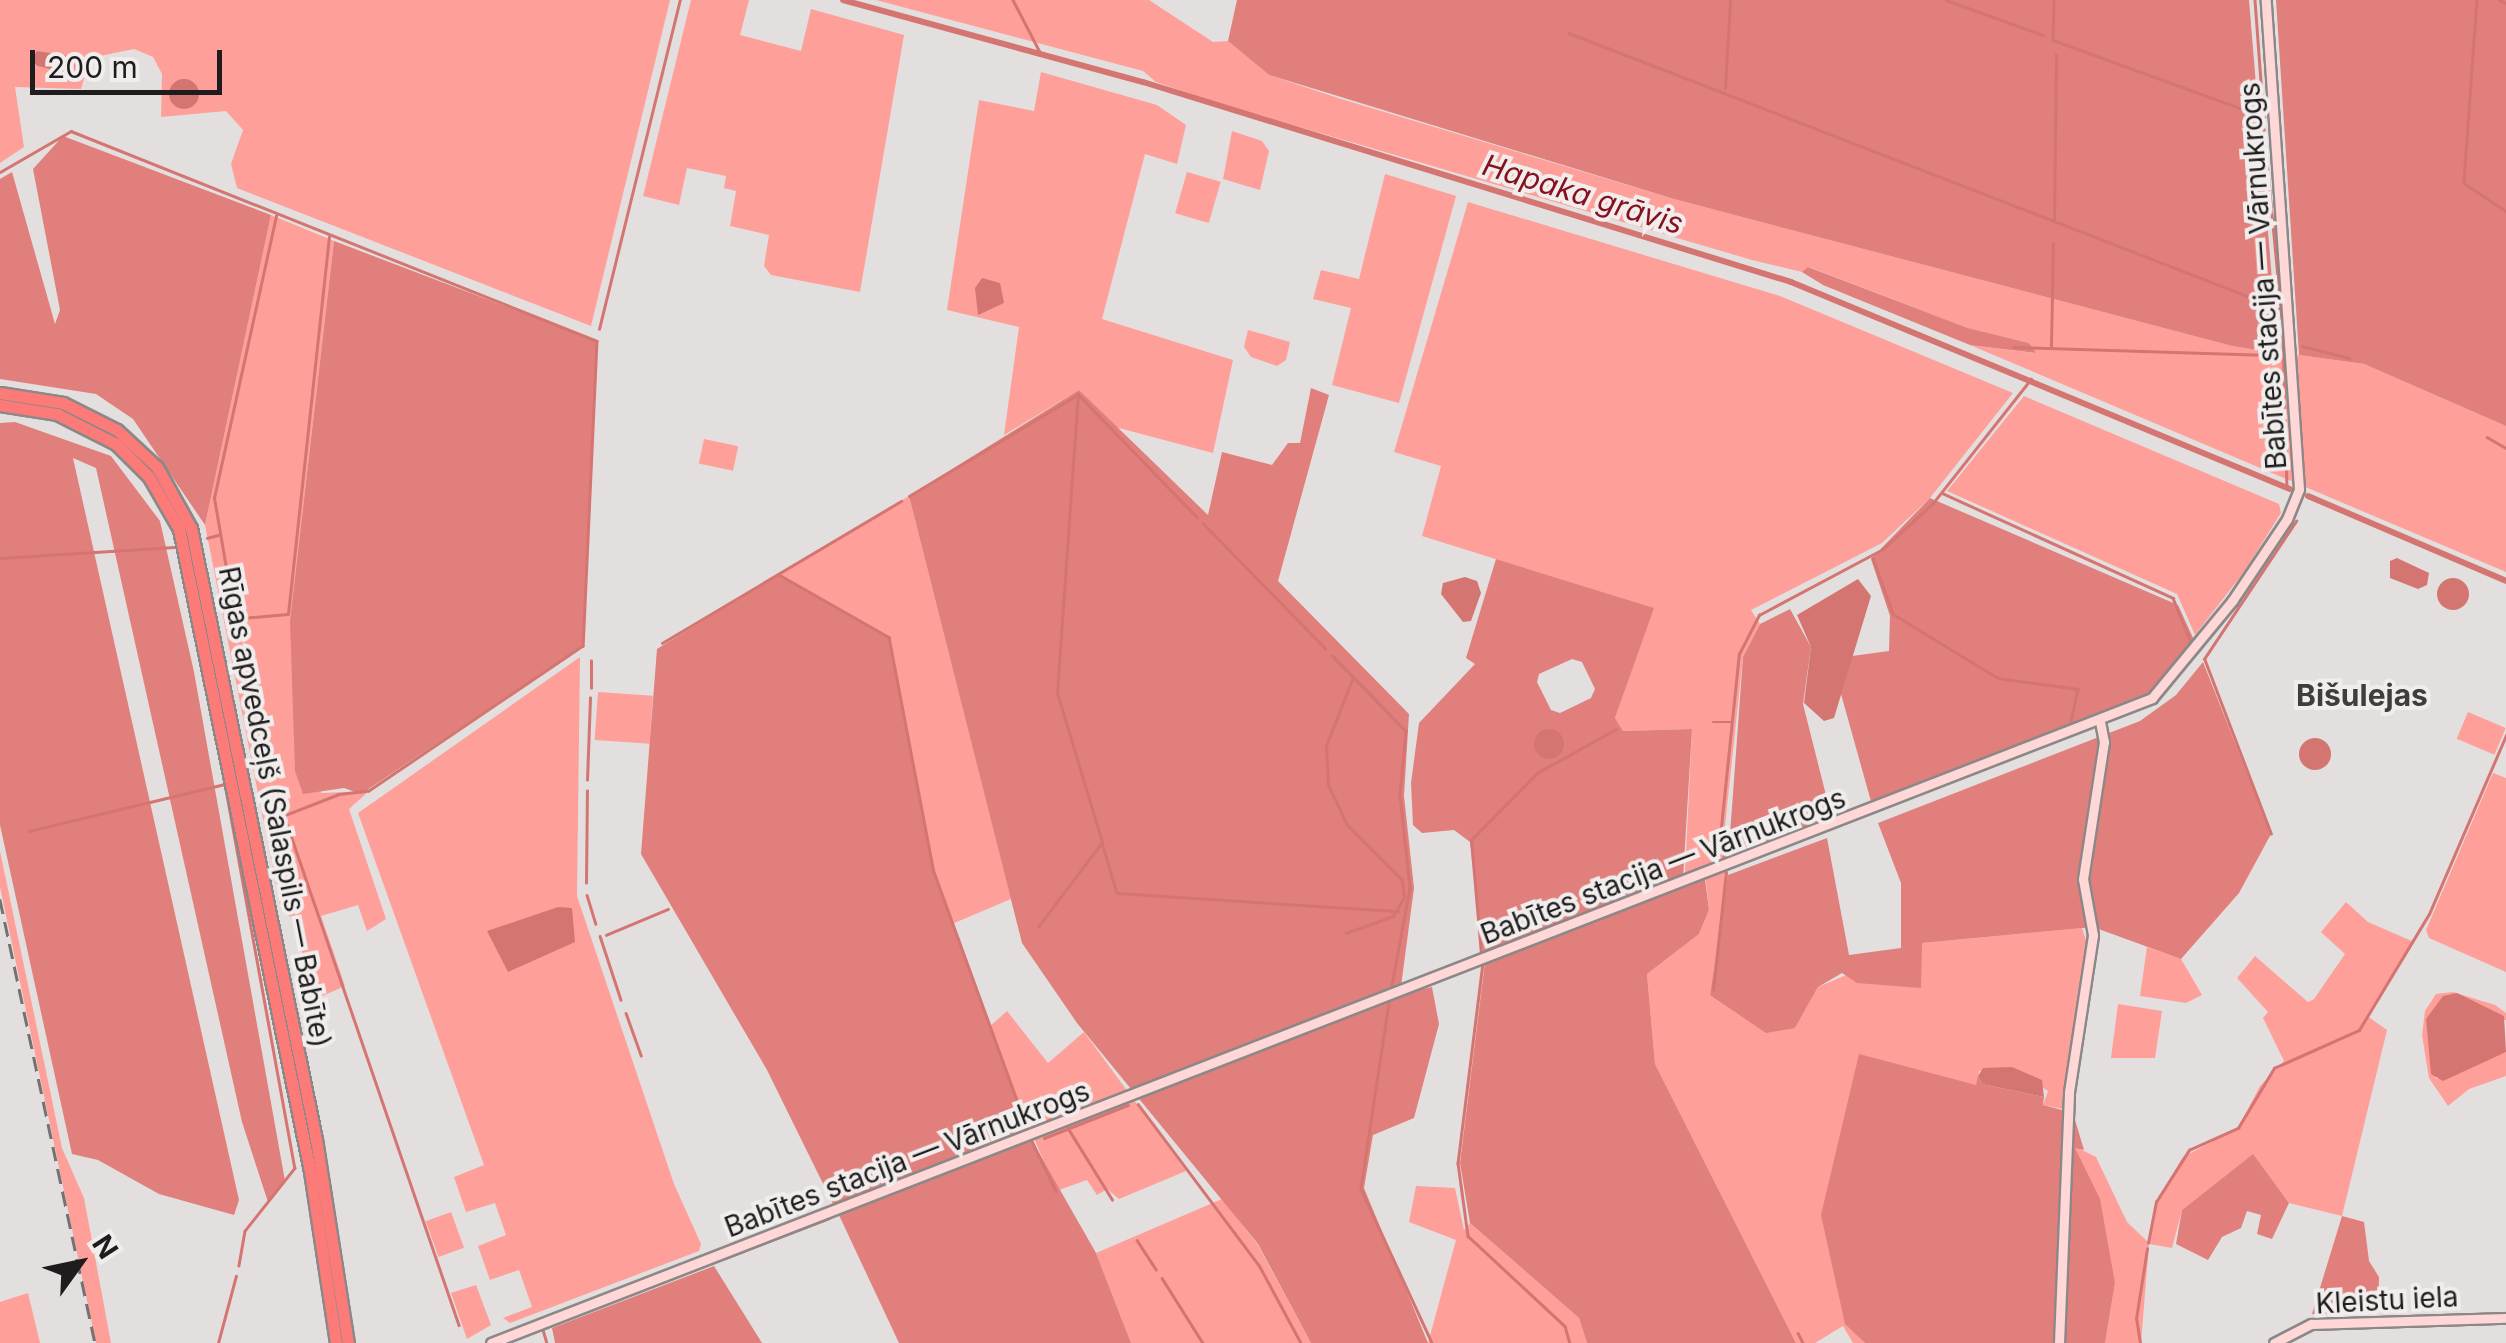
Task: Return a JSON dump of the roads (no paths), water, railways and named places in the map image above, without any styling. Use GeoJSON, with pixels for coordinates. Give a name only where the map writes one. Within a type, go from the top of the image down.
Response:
{"type":"FeatureCollection","features":[{"type":"Feature","properties":{"kind":"highway","name":"Rīgas apvedceļš (Salaspils — Babīte)"},"geometry":{"type":"LineString","coordinates":[[0,393],[62,404],[117,430],[157,468],[187,518],[209,596],[348,1343]]}},
{"type":"Feature","properties":{"kind":"highway","name":"Rīgas apvedceļš (Salaspils — Babīte)"},"geometry":{"type":"LineString","coordinates":[[0,405],[56,414],[116,444],[156,486],[179,529],[320,1192],[336,1343]]}},
{"type":"Feature","properties":{"kind":"main road","name":"Babītes stacija — Vārnukrogs"},"geometry":{"type":"LineString","coordinates":[[490,1343],[2100,722],[2152,698],[2188,662],[2278,533],[2299,488],[2266,0]]}},
{"type":"Feature","properties":{"kind":"main road"},"geometry":{"type":"LineString","coordinates":[[2059,1343],[2069,1092],[2093,935],[2084,879],[2104,742],[2100,722]]}},
{"type":"Feature","properties":{"kind":"main road","name":"Kleistu iela"},"geometry":{"type":"LineString","coordinates":[[2274,1343],[2311,1324],[2506,1318]]}},
{"type":"Feature","properties":{"kind":"waterway"},"geometry":{"type":"LineString","coordinates":[[599,329],[680,0]]}},
{"type":"Feature","properties":{"kind":"waterway","name":"Hapaka grāvis"},"geometry":{"type":"LineString","coordinates":[[843,0],[1143,82],[1791,282],[2290,489]]}},
{"type":"Feature","properties":{"kind":"waterway"},"geometry":{"type":"LineString","coordinates":[[1013,0],[1041,54]]}},
{"type":"Feature","properties":{"kind":"waterway"},"geometry":{"type":"LineString","coordinates":[[1725,88],[1730,0]]}},
{"type":"Feature","properties":{"kind":"waterway"},"geometry":{"type":"LineString","coordinates":[[1946,0],[2043,35]]}},
{"type":"Feature","properties":{"kind":"waterway"},"geometry":{"type":"LineString","coordinates":[[2054,0],[2053,40],[2264,117]]}},
{"type":"Feature","properties":{"kind":"waterway"},"geometry":{"type":"LineString","coordinates":[[2255,0],[2264,122]]}},
{"type":"Feature","properties":{"kind":"waterway"},"geometry":{"type":"LineString","coordinates":[[2477,0],[2464,183],[2506,211]]}},
{"type":"Feature","properties":{"kind":"waterway"},"geometry":{"type":"LineString","coordinates":[[2499,0],[2506,3]]}},
{"type":"Feature","properties":{"kind":"waterway"},"geometry":{"type":"LineString","coordinates":[[1569,33],[2281,309]]}},
{"type":"Feature","properties":{"kind":"waterway"},"geometry":{"type":"LineString","coordinates":[[2054,221],[2056,55]]}},
{"type":"Feature","properties":{"kind":"waterway"},"geometry":{"type":"LineString","coordinates":[[2264,129],[2282,318]]}},
{"type":"Feature","properties":{"kind":"waterway"},"geometry":{"type":"LineString","coordinates":[[0,172],[71,131],[597,341],[583,646],[369,791],[338,795],[266,823]]}},
{"type":"Feature","properties":{"kind":"waterway"},"geometry":{"type":"LineString","coordinates":[[234,615],[214,498],[276,216]]}},
{"type":"Feature","properties":{"kind":"waterway"},"geometry":{"type":"LineString","coordinates":[[229,619],[288,614],[329,237]]}},
{"type":"Feature","properties":{"kind":"waterway"},"geometry":{"type":"LineString","coordinates":[[2051,346],[2053,244]]}},
{"type":"Feature","properties":{"kind":"waterway"},"geometry":{"type":"LineString","coordinates":[[2283,336],[2287,487]]}},
{"type":"Feature","properties":{"kind":"waterway"},"geometry":{"type":"LineString","coordinates":[[2302,346],[2349,358]]}},
{"type":"Feature","properties":{"kind":"waterway"},"geometry":{"type":"LineString","coordinates":[[2014,347],[2269,355]]}},
{"type":"Feature","properties":{"kind":"waterway"},"geometry":{"type":"LineString","coordinates":[[1724,861],[1721,827],[1739,654],[1759,615],[1883,549],[1933,503],[2031,379]]}},
{"type":"Feature","properties":{"kind":"waterway"},"geometry":{"type":"LineString","coordinates":[[1038,927],[1102,842],[1057,693],[1078,394]]}},
{"type":"Feature","properties":{"kind":"waterway"},"geometry":{"type":"LineString","coordinates":[[909,496],[1077,395]]}},
{"type":"Feature","properties":{"kind":"waterway"},"geometry":{"type":"LineString","coordinates":[[1079,395],[1197,517]]}},
{"type":"Feature","properties":{"kind":"waterway"},"geometry":{"type":"LineString","coordinates":[[2487,437],[2506,448]]}},
{"type":"Feature","properties":{"kind":"waterway"},"geometry":{"type":"LineString","coordinates":[[1942,493],[2173,598],[2191,642]]}},
{"type":"Feature","properties":{"kind":"waterway","name":"Hapaka grāvis"},"geometry":{"type":"LineString","coordinates":[[2308,496],[2506,581]]}},
{"type":"Feature","properties":{"kind":"waterway"},"geometry":{"type":"LineString","coordinates":[[662,643],[901,501]]}},
{"type":"Feature","properties":{"kind":"waterway"},"geometry":{"type":"LineString","coordinates":[[2271,834],[2204,659],[2296,521]]}},
{"type":"Feature","properties":{"kind":"waterway"},"geometry":{"type":"LineString","coordinates":[[1203,523],[1325,648]]}},
{"type":"Feature","properties":{"kind":"waterway"},"geometry":{"type":"LineString","coordinates":[[207,538],[218,535]]}},
{"type":"Feature","properties":{"kind":"waterway"},"geometry":{"type":"LineString","coordinates":[[0,558],[174,547]]}},
{"type":"Feature","properties":{"kind":"waterway"},"geometry":{"type":"LineString","coordinates":[[1873,558],[1893,614],[1998,678],[2078,689],[2070,726]]}},
{"type":"Feature","properties":{"kind":"waterway"},"geometry":{"type":"LineString","coordinates":[[778,574],[889,637],[934,872],[1028,1130]]}},
{"type":"Feature","properties":{"kind":"waterway"},"geometry":{"type":"LineString","coordinates":[[1332,655],[1406,731],[1400,794],[1410,888],[1391,991]]}},
{"type":"Feature","properties":{"kind":"waterway"},"geometry":{"type":"LineString","coordinates":[[591,661],[591,688]]}},
{"type":"Feature","properties":{"kind":"waterway"},"geometry":{"type":"LineString","coordinates":[[1346,933],[1393,916],[1404,897],[1402,880],[1347,825],[1328,785],[1326,746],[1353,677]]}},
{"type":"Feature","properties":{"kind":"waterway"},"geometry":{"type":"LineString","coordinates":[[587,780],[590,698]]}},
{"type":"Feature","properties":{"kind":"waterway"},"geometry":{"type":"LineString","coordinates":[[1713,722],[1731,722]]}},
{"type":"Feature","properties":{"kind":"waterway"},"geometry":{"type":"LineString","coordinates":[[1481,954],[1471,840],[1537,773],[1616,729]]}},
{"type":"Feature","properties":{"kind":"waterway"},"geometry":{"type":"LineString","coordinates":[[2148,1243],[2156,1202],[2189,1150],[2238,1128],[2274,1068],[2359,1030],[2429,914],[2506,735]]}},
{"type":"Feature","properties":{"kind":"waterway"},"geometry":{"type":"LineString","coordinates":[[29,831],[225,784],[295,1168],[245,1231],[239,1265]]}},
{"type":"Feature","properties":{"kind":"waterway"},"geometry":{"type":"LineString","coordinates":[[586,883],[587,791]]}},
{"type":"Feature","properties":{"kind":"waterway"},"geometry":{"type":"LineString","coordinates":[[285,818],[459,1325]]}},
{"type":"Feature","properties":{"kind":"waterway"},"geometry":{"type":"LineString","coordinates":[[1102,843],[1117,893],[1398,911]]}},
{"type":"Feature","properties":{"kind":"waterway"},"geometry":{"type":"LineString","coordinates":[[1713,990],[1726,873]]}},
{"type":"Feature","properties":{"kind":"waterway"},"geometry":{"type":"LineString","coordinates":[[587,895],[596,924]]}},
{"type":"Feature","properties":{"kind":"waterway"},"geometry":{"type":"LineString","coordinates":[[606,935],[668,909]]}},
{"type":"Feature","properties":{"kind":"waterway"},"geometry":{"type":"LineString","coordinates":[[600,936],[621,1000]]}},
{"type":"Feature","properties":{"kind":"waterway"},"geometry":{"type":"LineString","coordinates":[[1483,963],[1458,1163],[1468,1236],[1565,1326],[1570,1343]]}},
{"type":"Feature","properties":{"kind":"waterway"},"geometry":{"type":"LineString","coordinates":[[1389,1003],[1361,1189],[1432,1343]]}},
{"type":"Feature","properties":{"kind":"waterway"},"geometry":{"type":"LineString","coordinates":[[1310,1020],[1342,1008]]}},
{"type":"Feature","properties":{"kind":"waterway"},"geometry":{"type":"LineString","coordinates":[[626,1013],[641,1055]]}},
{"type":"Feature","properties":{"kind":"waterway"},"geometry":{"type":"LineString","coordinates":[[1039,1124],[1112,1097]]}},
{"type":"Feature","properties":{"kind":"waterway"},"geometry":{"type":"LineString","coordinates":[[1138,1104],[1259,1265],[1301,1343]]}},
{"type":"Feature","properties":{"kind":"waterway"},"geometry":{"type":"LineString","coordinates":[[1044,1138],[1128,1105]]}},
{"type":"Feature","properties":{"kind":"waterway"},"geometry":{"type":"LineString","coordinates":[[1068,1128],[1112,1199]]}},
{"type":"Feature","properties":{"kind":"waterway"},"geometry":{"type":"LineString","coordinates":[[1031,1139],[1056,1191]]}},
{"type":"Feature","properties":{"kind":"waterway"},"geometry":{"type":"LineString","coordinates":[[725,1258],[829,1218]]}},
{"type":"Feature","properties":{"kind":"waterway"},"geometry":{"type":"LineString","coordinates":[[1137,1240],[1156,1269]]}},
{"type":"Feature","properties":{"kind":"waterway"},"geometry":{"type":"LineString","coordinates":[[2140,1343],[2136,1319],[2147,1249]]}},
{"type":"Feature","properties":{"kind":"waterway"},"geometry":{"type":"LineString","coordinates":[[648,1287],[714,1262]]}},
{"type":"Feature","properties":{"kind":"waterway"},"geometry":{"type":"LineString","coordinates":[[218,1343],[236,1276]]}},
{"type":"Feature","properties":{"kind":"waterway"},"geometry":{"type":"LineString","coordinates":[[1162,1278],[1203,1343]]}},
{"type":"Feature","properties":{"kind":"waterway"},"geometry":{"type":"LineString","coordinates":[[542,1326],[547,1343]]}},
{"type":"Feature","properties":{"kind":"waterway"},"geometry":{"type":"LineString","coordinates":[[1798,1333],[1803,1343]]}},
{"type":"Feature","properties":{"kind":"railway"},"geometry":{"type":"LineString","coordinates":[[0,899],[95,1343]]}},
{"type":"Feature","properties":{"kind":"district","name":"Bišulejas"},"geometry":{"type":"Point","coordinates":[2362,695]}}]}
